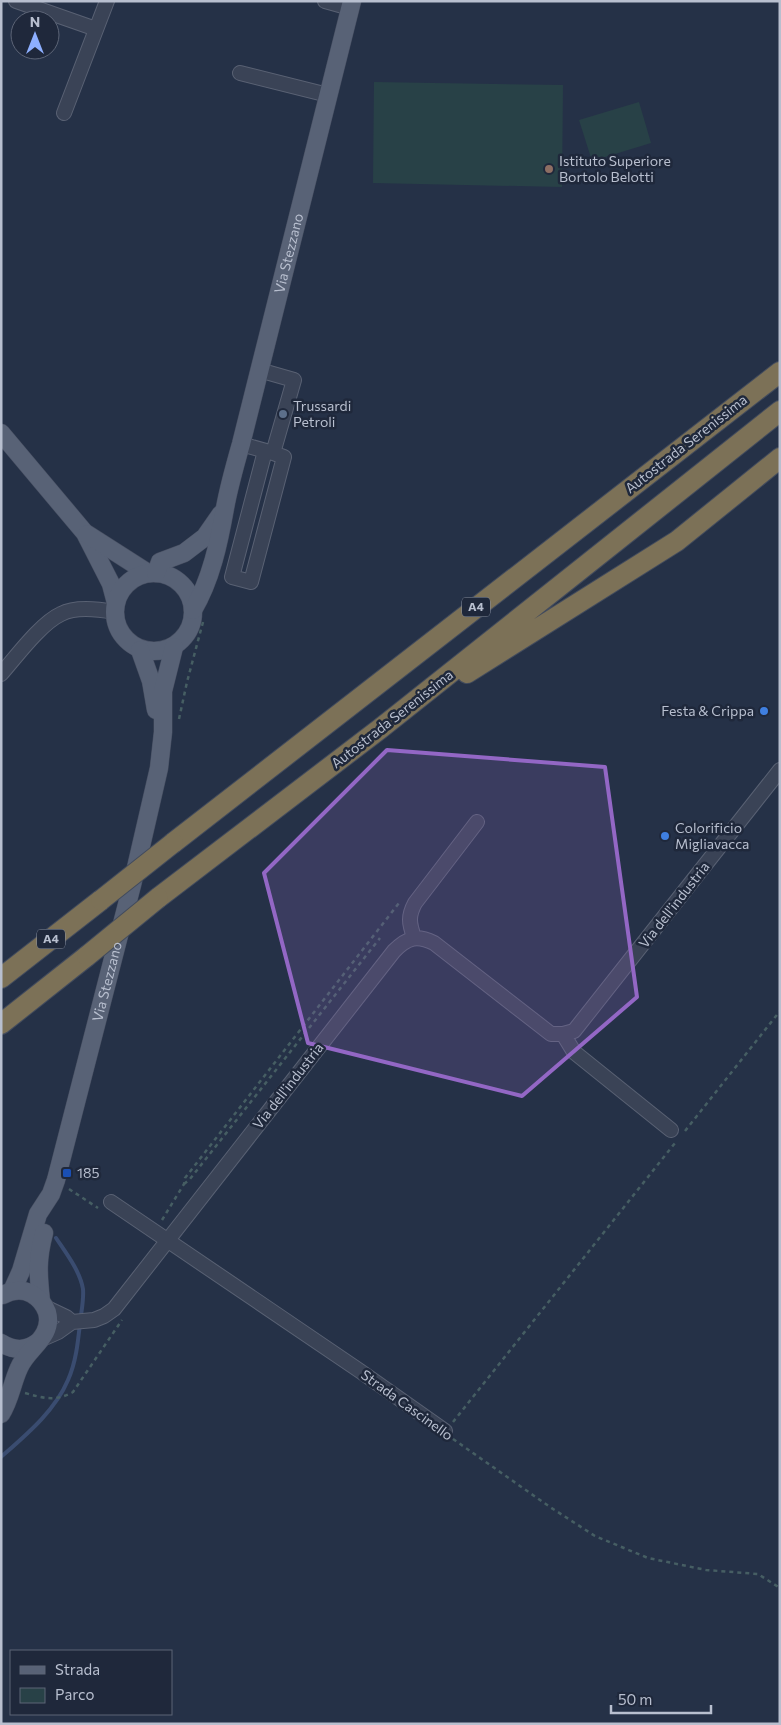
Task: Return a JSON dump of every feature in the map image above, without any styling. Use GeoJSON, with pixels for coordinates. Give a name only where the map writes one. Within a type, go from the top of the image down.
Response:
{"type":"FeatureCollection","features":[{"type":"Feature","properties":{"kind":"highway","name":"Autostrada Serenissima"},"geometry":{"type":"LineString","coordinates":[[1,978],[780,372]]}},
{"type":"Feature","properties":{"kind":"highway","name":"Autostrada Serenissima"},"geometry":{"type":"LineString","coordinates":[[1,1024],[158,898],[381,728],[780,410]]}},
{"type":"Feature","properties":{"kind":"highway"},"geometry":{"type":"LineString","coordinates":[[381,728],[677,541],[780,458]]}},
{"type":"Feature","properties":{"kind":"main road","name":"Via Stezzano"},"geometry":{"type":"LineString","coordinates":[[1,1414],[5,1408],[19,1366],[40,1340],[47,1327],[47,1314],[43,1304],[38,1275],[39,1253],[50,1212],[53,1187],[132,885],[159,768],[163,732],[164,692],[174,647],[192,625],[194,610],[201,597],[221,532],[225,506],[351,4]]}},
{"type":"Feature","properties":{"kind":"main road"},"geometry":{"type":"LineString","coordinates":[[1,432],[85,533],[111,584],[116,624],[121,635],[140,650],[157,652],[174,647]]}},
{"type":"Feature","properties":{"kind":"main road","name":"Via Stezzano"},"geometry":{"type":"LineString","coordinates":[[115,607],[118,596],[127,583],[152,573],[160,562],[184,553],[205,537],[225,506]]}},
{"type":"Feature","properties":{"kind":"main road"},"geometry":{"type":"LineString","coordinates":[[85,533],[152,573],[170,577],[182,585],[190,596],[194,610]]}},
{"type":"Feature","properties":{"kind":"main road","name":"Via Stezzano"},"geometry":{"type":"LineString","coordinates":[[140,650],[156,706],[159,768]]}},
{"type":"Feature","properties":{"kind":"main road","name":"Via Stezzano"},"geometry":{"type":"LineString","coordinates":[[7,1294],[21,1271],[38,1214],[53,1187]]}},
{"type":"Feature","properties":{"kind":"main road","name":"Via Stezzano"},"geometry":{"type":"LineString","coordinates":[[7,1294],[28,1292],[43,1304]]}},
{"type":"Feature","properties":{"kind":"main road"},"geometry":{"type":"LineString","coordinates":[[1,1343],[13,1349],[20,1349],[34,1345],[40,1340]]}},
{"type":"Feature","properties":{"kind":"street"},"geometry":{"type":"LineString","coordinates":[[16,1],[96,29]]}},
{"type":"Feature","properties":{"kind":"street"},"geometry":{"type":"LineString","coordinates":[[64,113],[107,1]]}},
{"type":"Feature","properties":{"kind":"street"},"geometry":{"type":"LineString","coordinates":[[325,1],[351,4]]}},
{"type":"Feature","properties":{"kind":"street"},"geometry":{"type":"LineString","coordinates":[[240,73],[328,95]]}},
{"type":"Feature","properties":{"kind":"street"},"geometry":{"type":"LineString","coordinates":[[241,444],[269,452],[284,456],[251,582],[232,578],[269,452],[294,380],[259,370]]}},
{"type":"Feature","properties":{"kind":"street"},"geometry":{"type":"LineString","coordinates":[[1,674],[45,624],[60,614],[70,611],[115,607]]}},
{"type":"Feature","properties":{"kind":"street","name":"Via dell'industria"},"geometry":{"type":"LineString","coordinates":[[563,1034],[574,1031],[582,1022],[780,770]]}},
{"type":"Feature","properties":{"kind":"street"},"geometry":{"type":"LineString","coordinates":[[477,822],[415,903],[409,914],[414,937],[434,943],[551,1034],[563,1034],[574,1052],[671,1130]]}},
{"type":"Feature","properties":{"kind":"street","name":"Via dell'industria"},"geometry":{"type":"LineString","coordinates":[[168,1240],[394,950],[402,943],[414,937]]}},
{"type":"Feature","properties":{"kind":"street","name":"Strada Cascinello"},"geometry":{"type":"LineString","coordinates":[[111,1202],[360,1370],[445,1431]]}},
{"type":"Feature","properties":{"kind":"street"},"geometry":{"type":"LineString","coordinates":[[40,1340],[58,1332],[72,1322],[94,1320],[114,1309],[168,1240]]}},
{"type":"Feature","properties":{"kind":"street"},"geometry":{"type":"LineString","coordinates":[[43,1304],[72,1322]]}},
{"type":"Feature","properties":{"kind":"path"},"geometry":{"type":"LineString","coordinates":[[184,1184],[185,1178],[405,896],[415,903]]}},
{"type":"Feature","properties":{"kind":"path"},"geometry":{"type":"LineString","coordinates":[[156,1232],[184,1184],[190,1179],[380,938]]}},
{"type":"Feature","properties":{"kind":"path"},"geometry":{"type":"LineString","coordinates":[[445,1431],[780,1011]]}},
{"type":"Feature","properties":{"kind":"path"},"geometry":{"type":"LineString","coordinates":[[53,1187],[104,1212],[111,1202]]}},
{"type":"Feature","properties":{"kind":"path"},"geometry":{"type":"LineString","coordinates":[[45,1398],[62,1398],[73,1392],[126,1313]]}},
{"type":"Feature","properties":{"kind":"path","name":"Strada Cascinello"},"geometry":{"type":"LineString","coordinates":[[445,1431],[550,1507],[595,1536],[648,1558],[706,1570],[758,1574],[780,1588]]}},
{"type":"Feature","properties":{"kind":"highlighted area"},"geometry":{"type":"Polygon","coordinates":[[[387,750],[605,767],[637,997],[522,1096],[308,1043],[264,873],[387,750]]]}},
{"type":"Feature","properties":{"kind":"green space"},"geometry":{"type":"Polygon","coordinates":[[[374,82],[563,85],[562,187],[373,183],[374,82]]]}},
{"type":"Feature","properties":{"kind":"green space"},"geometry":{"type":"Polygon","coordinates":[[[639,102],[651,143],[592,161],[579,120],[639,102]]]}},
{"type":"Feature","properties":{"kind":"waterway"},"geometry":{"type":"LineString","coordinates":[[1,1457],[39,1422],[56,1402],[68,1380],[75,1359],[83,1289],[76,1269],[56,1238]]}},
{"type":"Feature","properties":{"kind":"place","name":"Istituto Superiore Bortolo Belotti"},"geometry":{"type":"Point","coordinates":[549,169]}},
{"type":"Feature","properties":{"kind":"place","name":"Trussardi Petroli"},"geometry":{"type":"Point","coordinates":[283,414]}},
{"type":"Feature","properties":{"kind":"place","name":"Festa & Crippa"},"geometry":{"type":"Point","coordinates":[764,711]}},
{"type":"Feature","properties":{"kind":"place","name":"Colorificio Migliavacca"},"geometry":{"type":"Point","coordinates":[665,836]}},
{"type":"Feature","properties":{"kind":"place","name":"185"},"geometry":{"type":"Point","coordinates":[67,1173]}}]}
